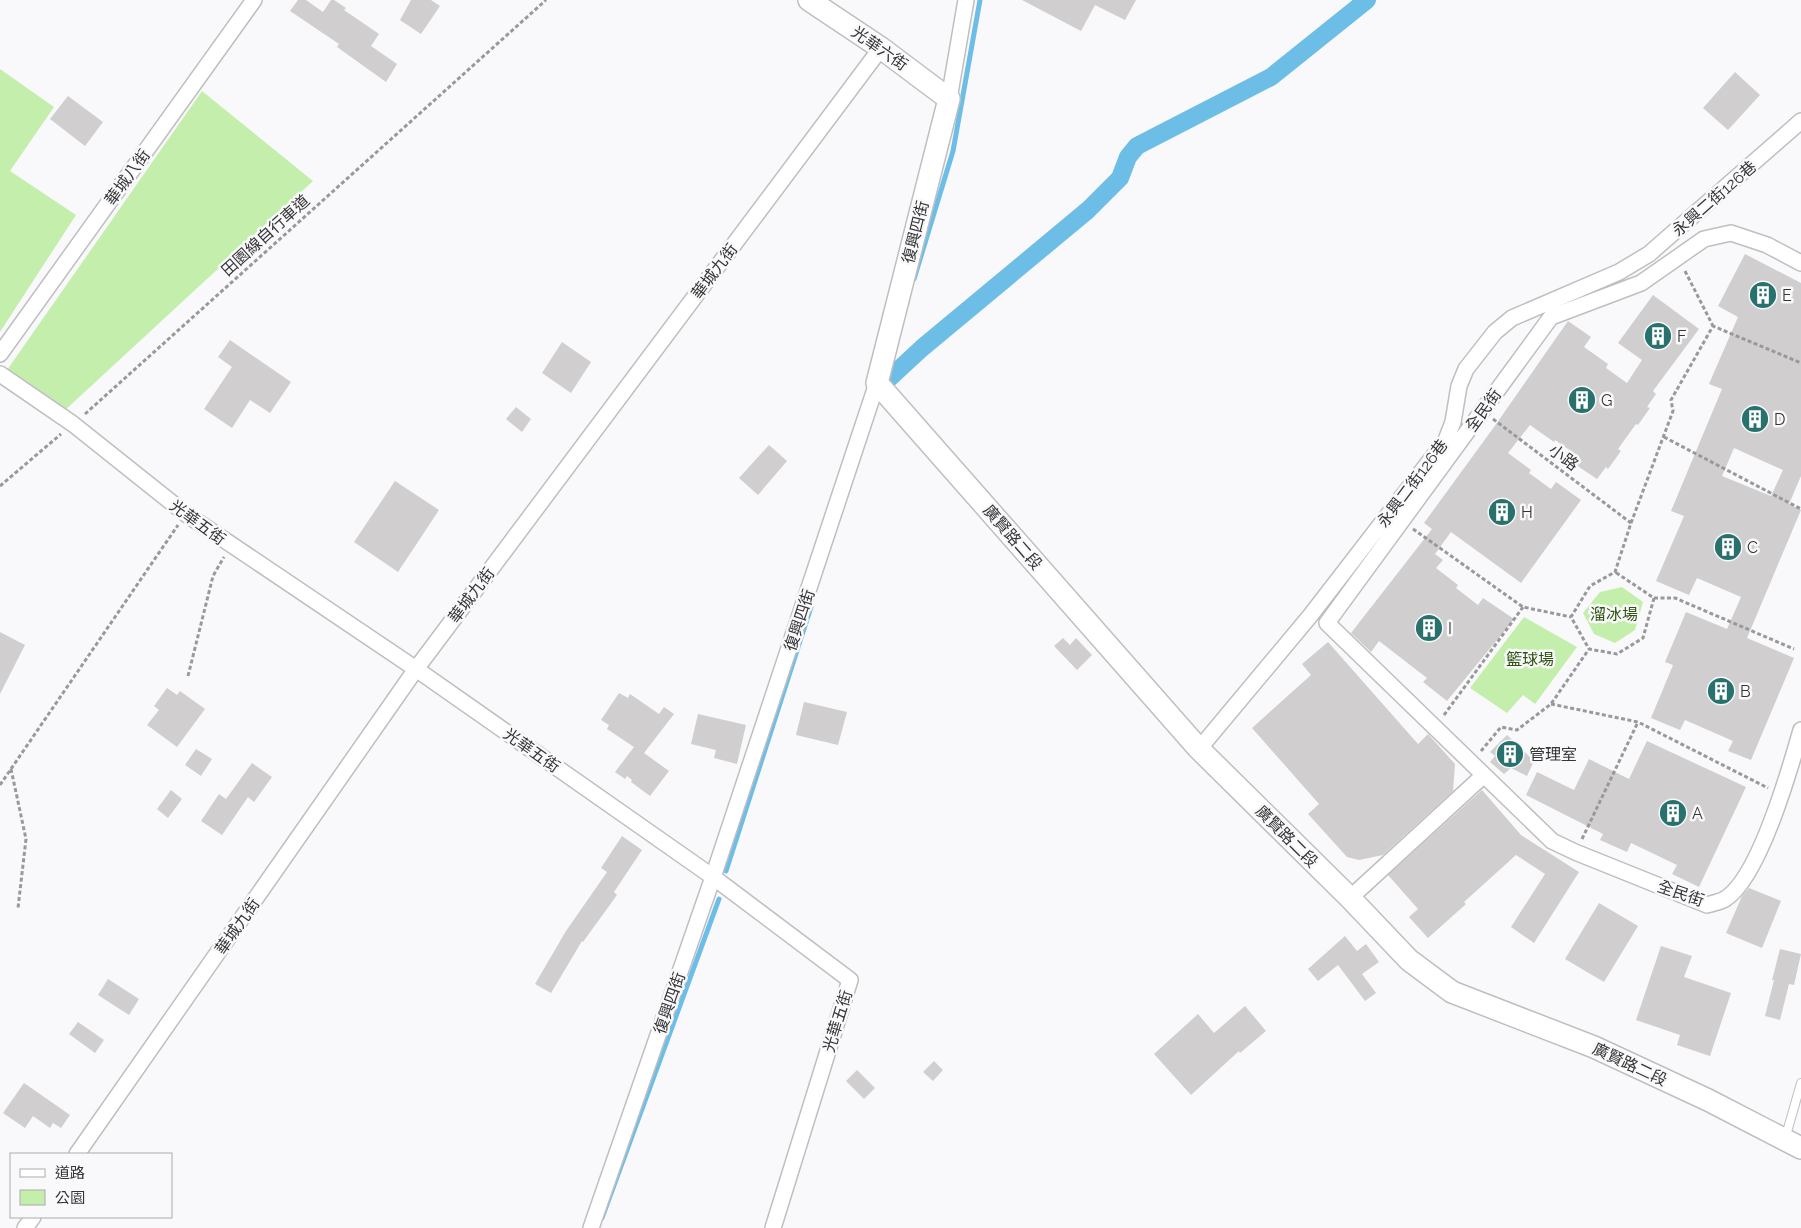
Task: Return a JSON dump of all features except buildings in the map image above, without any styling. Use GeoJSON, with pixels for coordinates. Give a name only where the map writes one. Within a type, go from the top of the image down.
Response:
{"type":"FeatureCollection","features":[{"type":"Feature","properties":{"kind":"street","name":"華城八街"},"geometry":{"type":"LineString","coordinates":[[0,354],[254,0]]}},
{"type":"Feature","properties":{"kind":"street","name":"光華六街"},"geometry":{"type":"LineString","coordinates":[[809,0],[881,48],[949,99]]}},
{"type":"Feature","properties":{"kind":"street","name":"復興四街"},"geometry":{"type":"LineString","coordinates":[[596,1224],[877,383],[949,99],[966,0]]}},
{"type":"Feature","properties":{"kind":"street","name":"華城九街"},"geometry":{"type":"LineString","coordinates":[[78,1153],[416,669],[881,48]]}},
{"type":"Feature","properties":{"kind":"street","name":"永興二街126巷"},"geometry":{"type":"LineString","coordinates":[[1199,749],[1310,616],[1446,440],[1453,422],[1459,386],[1466,369],[1495,332],[1512,318],[1619,272],[1648,254],[1801,121]]}},
{"type":"Feature","properties":{"kind":"street","name":"全民街"},"geometry":{"type":"LineString","coordinates":[[1801,264],[1767,245],[1731,233],[1704,239],[1641,283],[1551,317],[1327,623],[1552,841],[1707,905],[1724,900],[1738,887],[1754,859],[1782,795],[1801,730]]}},
{"type":"Feature","properties":{"kind":"street","name":"光華五街"},"geometry":{"type":"LineString","coordinates":[[0,374],[73,424],[186,514],[416,669],[713,876],[850,980],[773,1228]]}},
{"type":"Feature","properties":{"kind":"street","name":"廣賢路二段"},"geometry":{"type":"LineString","coordinates":[[877,383],[1199,749],[1350,898],[1409,960],[1452,992],[1594,1047],[1708,1100],[1793,1144]]}},
{"type":"Feature","properties":{"kind":"street"},"geometry":{"type":"LineString","coordinates":[[1350,898],[1484,776]]}},
{"type":"Feature","properties":{"kind":"lane"},"geometry":{"type":"LineString","coordinates":[[1793,1144],[1801,1083]]}},
{"type":"Feature","properties":{"kind":"path","name":"田園線自行車道"},"geometry":{"type":"LineString","coordinates":[[0,486],[73,424],[546,0]]}},
{"type":"Feature","properties":{"kind":"path"},"geometry":{"type":"LineString","coordinates":[[1678,257],[1713,326],[1801,363]]}},
{"type":"Feature","properties":{"kind":"path"},"geometry":{"type":"LineString","coordinates":[[1571,617],[1590,586],[1615,572],[1631,523],[1673,412],[1671,400],[1713,326]]}},
{"type":"Feature","properties":{"kind":"path","name":"小路"},"geometry":{"type":"LineString","coordinates":[[1482,411],[1631,523]]}},
{"type":"Feature","properties":{"kind":"path"},"geometry":{"type":"LineString","coordinates":[[1664,437],[1801,508]]}},
{"type":"Feature","properties":{"kind":"path"},"geometry":{"type":"LineString","coordinates":[[0,784],[186,514]]}},
{"type":"Feature","properties":{"kind":"path"},"geometry":{"type":"LineString","coordinates":[[1401,521],[1523,607],[1571,617],[1589,649]]}},
{"type":"Feature","properties":{"kind":"path"},"geometry":{"type":"LineString","coordinates":[[188,676],[213,576],[230,545]]}},
{"type":"Feature","properties":{"kind":"path"},"geometry":{"type":"LineString","coordinates":[[1615,572],[1654,598],[1675,598],[1794,649]]}},
{"type":"Feature","properties":{"kind":"path"},"geometry":{"type":"LineString","coordinates":[[1589,649],[1617,654],[1643,638],[1654,598]]}},
{"type":"Feature","properties":{"kind":"path"},"geometry":{"type":"LineString","coordinates":[[1436,727],[1523,607]]}},
{"type":"Feature","properties":{"kind":"path"},"geometry":{"type":"LineString","coordinates":[[1471,763],[1502,727],[1517,730],[1551,704],[1589,649]]}},
{"type":"Feature","properties":{"kind":"path"},"geometry":{"type":"LineString","coordinates":[[1551,704],[1638,722],[1782,795]]}},
{"type":"Feature","properties":{"kind":"path"},"geometry":{"type":"LineString","coordinates":[[1575,852],[1638,722]]}},
{"type":"Feature","properties":{"kind":"path"},"geometry":{"type":"LineString","coordinates":[[11,769],[26,839],[18,908]]}},
{"type":"Feature","properties":{"kind":"green space"},"geometry":{"type":"Polygon","coordinates":[[[0,69],[54,107],[10,171],[76,215],[0,332],[0,69]]]}},
{"type":"Feature","properties":{"kind":"green space"},"geometry":{"type":"Polygon","coordinates":[[[202,91],[313,181],[63,412],[7,370],[202,91]]]}},
{"type":"Feature","properties":{"kind":"green space","name":"溜冰場"},"geometry":{"type":"Polygon","coordinates":[[[1622,587],[1643,602],[1635,630],[1615,643],[1594,634],[1583,613],[1600,592],[1622,587]]]}},
{"type":"Feature","properties":{"kind":"green space","name":"籃球場"},"geometry":{"type":"Polygon","coordinates":[[[1524,617],[1577,647],[1535,704],[1523,695],[1507,713],[1470,688],[1524,617]]]}},
{"type":"Feature","properties":{"kind":"waterway"},"geometry":{"type":"LineString","coordinates":[[914,279],[953,151],[980,0]]}},
{"type":"Feature","properties":{"kind":"waterway"},"geometry":{"type":"LineString","coordinates":[[881,386],[922,348],[1088,210],[1120,178],[1128,157],[1137,146],[1271,77],[1367,0]]}},
{"type":"Feature","properties":{"kind":"waterway"},"geometry":{"type":"LineString","coordinates":[[726,871],[811,607]]}},
{"type":"Feature","properties":{"kind":"waterway"},"geometry":{"type":"LineString","coordinates":[[602,1218],[719,899]]}},
{"type":"Feature","properties":{"kind":"place","name":"E"},"geometry":{"type":"Point","coordinates":[1763,295]}},
{"type":"Feature","properties":{"kind":"place","name":"F"},"geometry":{"type":"Point","coordinates":[1658,336]}},
{"type":"Feature","properties":{"kind":"place","name":"G"},"geometry":{"type":"Point","coordinates":[1582,400]}},
{"type":"Feature","properties":{"kind":"place","name":"D"},"geometry":{"type":"Point","coordinates":[1755,419]}},
{"type":"Feature","properties":{"kind":"place","name":"H"},"geometry":{"type":"Point","coordinates":[1502,512]}},
{"type":"Feature","properties":{"kind":"place","name":"C"},"geometry":{"type":"Point","coordinates":[1728,547]}},
{"type":"Feature","properties":{"kind":"place","name":"I"},"geometry":{"type":"Point","coordinates":[1429,628]}},
{"type":"Feature","properties":{"kind":"place","name":"B"},"geometry":{"type":"Point","coordinates":[1721,691]}},
{"type":"Feature","properties":{"kind":"place","name":"管理室"},"geometry":{"type":"Point","coordinates":[1510,754]}},
{"type":"Feature","properties":{"kind":"place","name":"A"},"geometry":{"type":"Point","coordinates":[1673,813]}}]}
